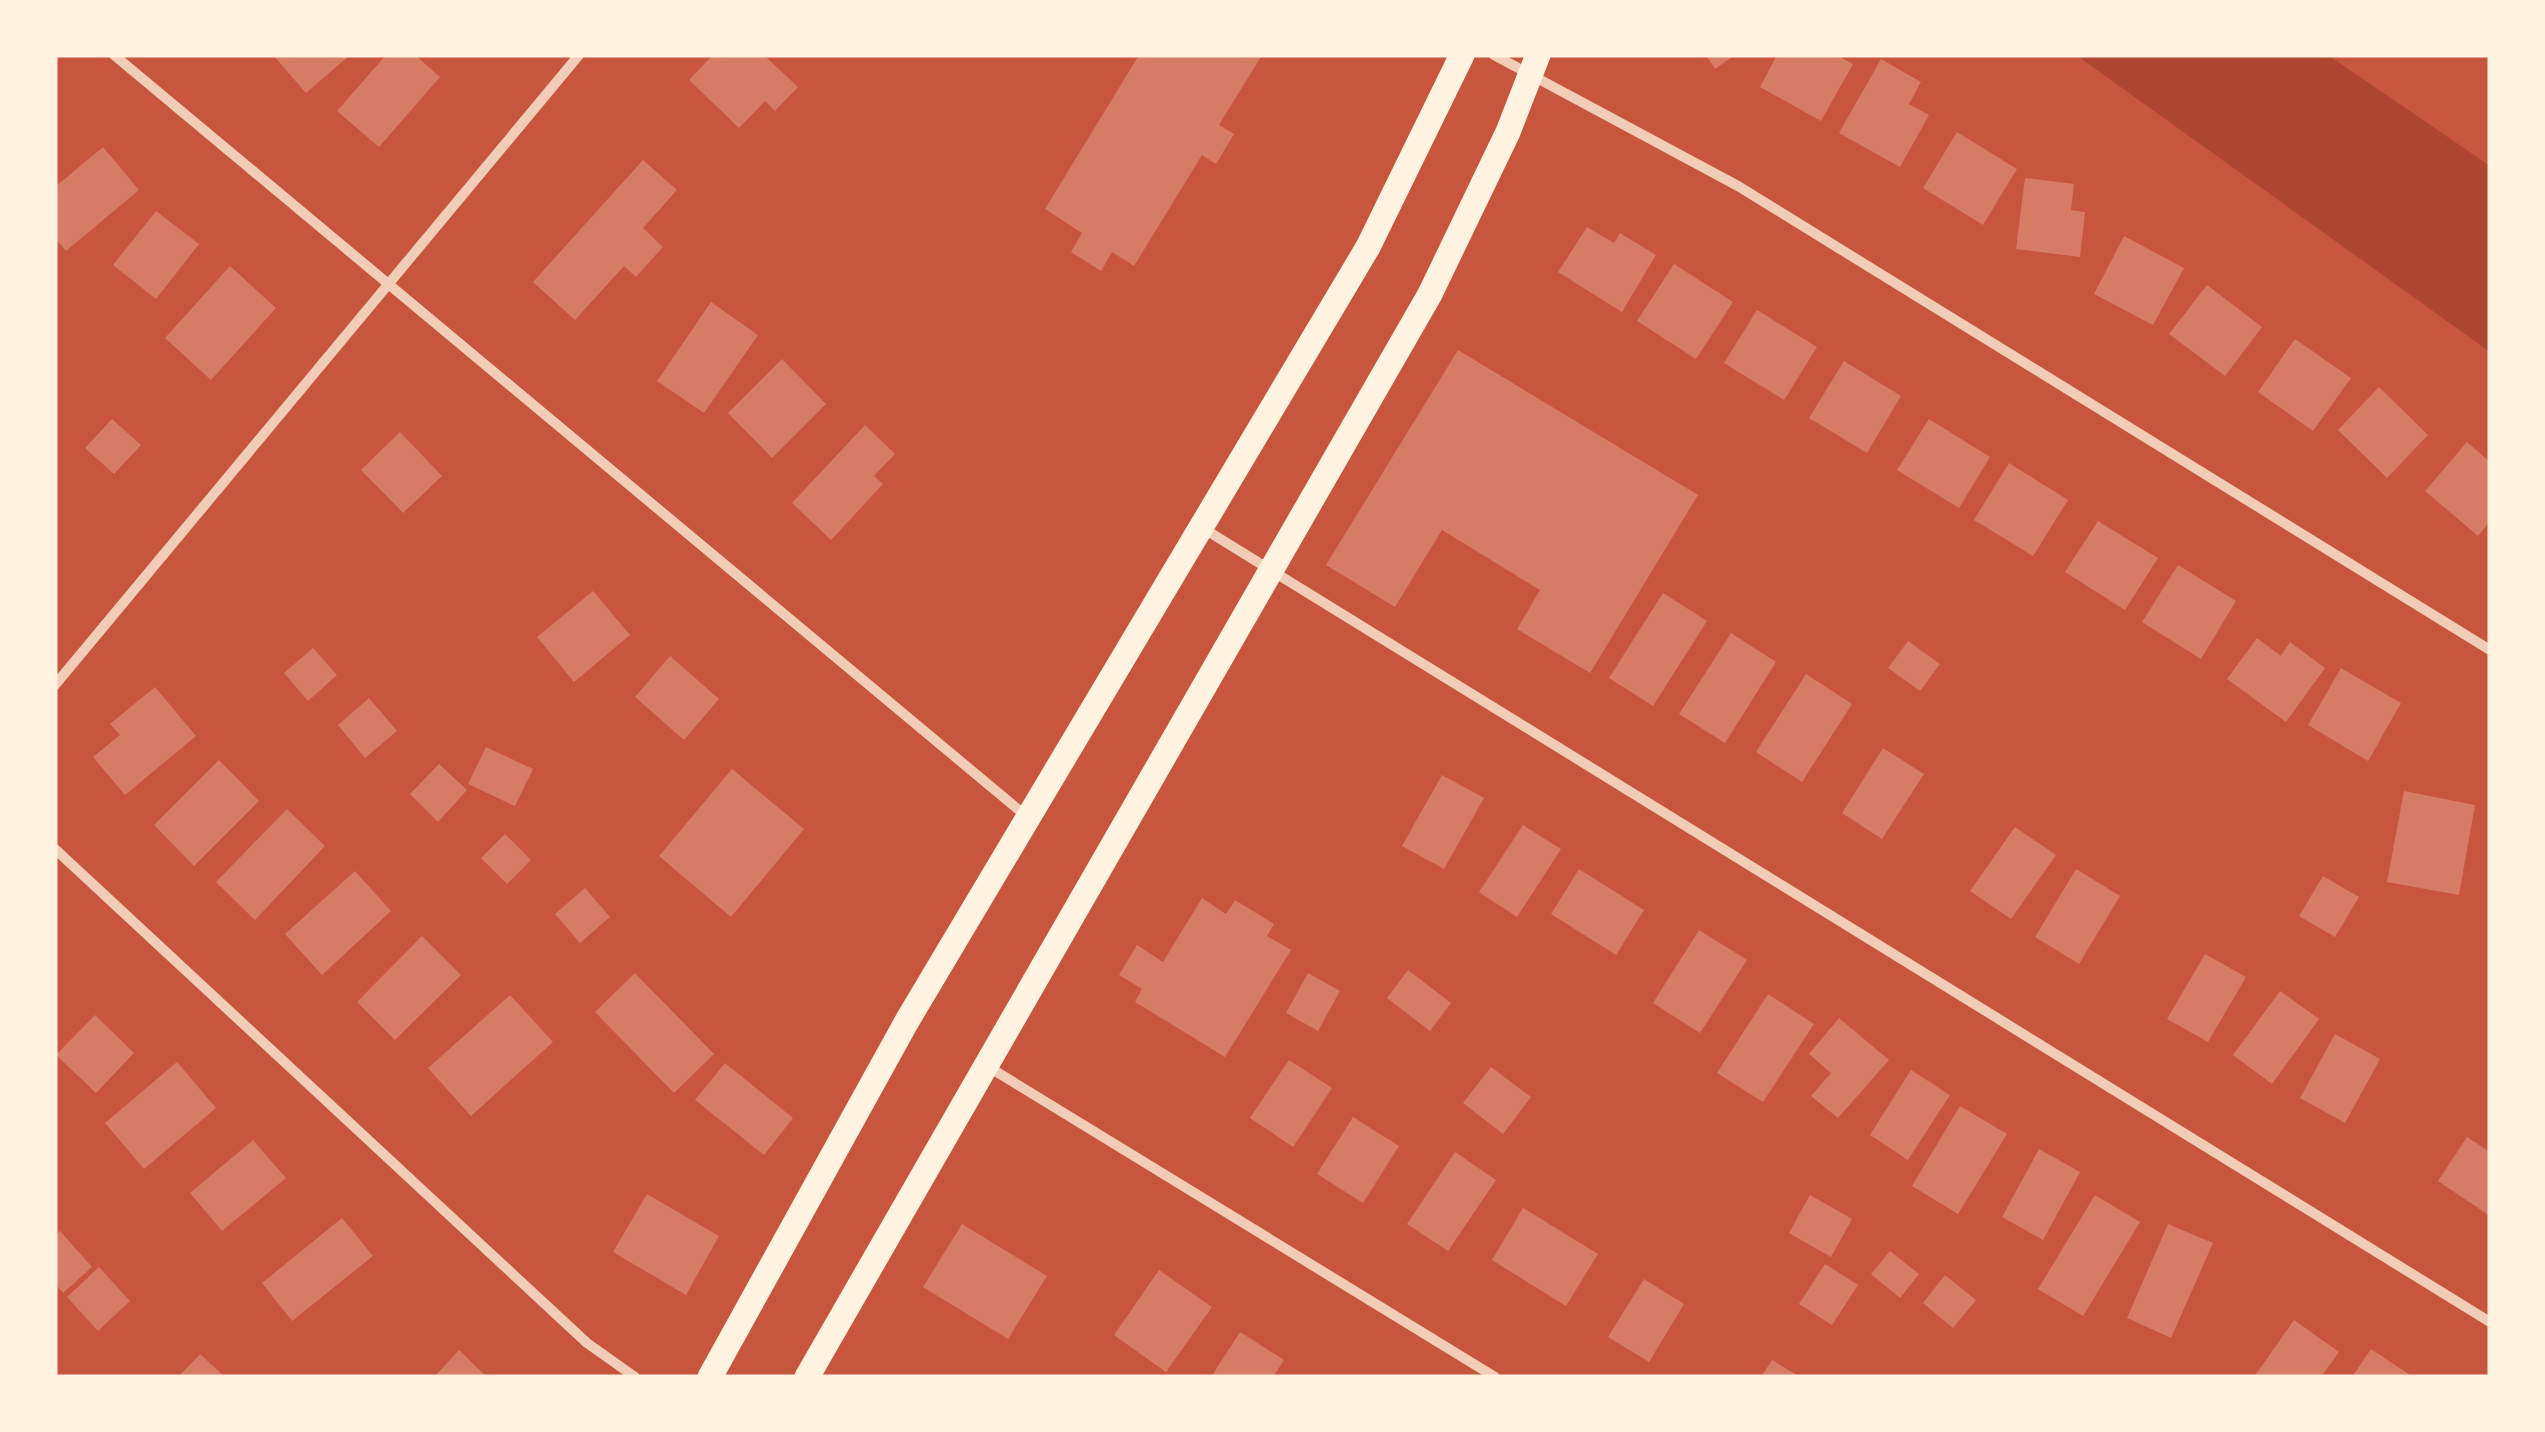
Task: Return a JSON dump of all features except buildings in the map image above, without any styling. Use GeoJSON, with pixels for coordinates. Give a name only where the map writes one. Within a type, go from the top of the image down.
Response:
{"type":"FeatureCollection","features":[{"type":"Feature","properties":{"kind":"main road"},"geometry":{"type":"LineString","coordinates":[[710,1377],[907,1020],[1368,248],[1462,55]]}},
{"type":"Feature","properties":{"kind":"main road"},"geometry":{"type":"LineString","coordinates":[[807,1377],[848,1312],[1430,294],[1534,64]]}},
{"type":"Feature","properties":{"kind":"street"},"geometry":{"type":"LineString","coordinates":[[114,55],[1027,816]]}},
{"type":"Feature","properties":{"kind":"street"},"geometry":{"type":"LineString","coordinates":[[55,685],[579,55]]}},
{"type":"Feature","properties":{"kind":"street"},"geometry":{"type":"LineString","coordinates":[[1494,55],[1534,64],[2490,650]]}},
{"type":"Feature","properties":{"kind":"street"},"geometry":{"type":"LineString","coordinates":[[1200,527],[2490,1322]]}},
{"type":"Feature","properties":{"kind":"street"},"geometry":{"type":"LineString","coordinates":[[55,850],[587,1342],[635,1377]]}},
{"type":"Feature","properties":{"kind":"street"},"geometry":{"type":"LineString","coordinates":[[986,1066],[1495,1377]]}},
{"type":"Feature","properties":{"kind":"shaded area"},"geometry":{"type":"Polygon","coordinates":[[[2076,55],[2328,55],[2490,166],[2490,352],[2076,55]]]}}]}
